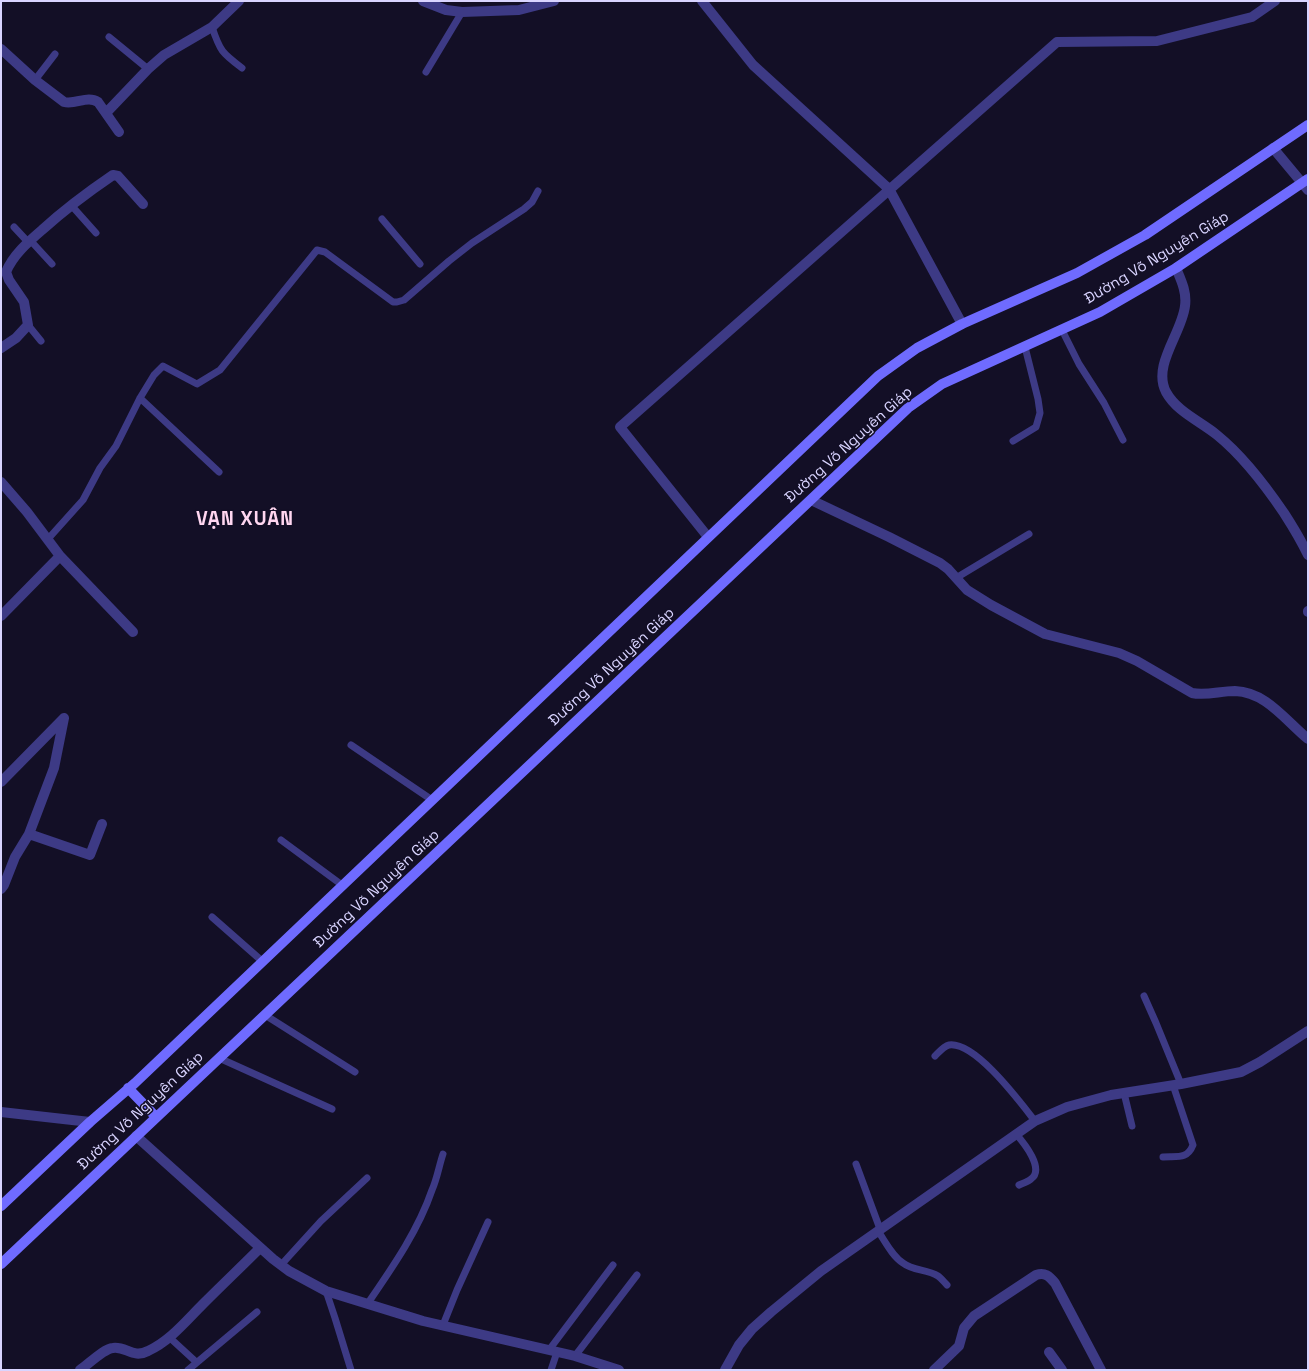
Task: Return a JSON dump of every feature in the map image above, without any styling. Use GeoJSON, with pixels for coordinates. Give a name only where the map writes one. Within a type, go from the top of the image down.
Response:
{"type":"FeatureCollection","features":[{"type":"Feature","properties":{"kind":"main road","name":"Đường Võ Nguyên Giáp"},"geometry":{"type":"LineString","coordinates":[[1,1206],[128,1088],[878,376],[917,348],[962,324],[1077,273],[1145,235],[1308,125]]}},
{"type":"Feature","properties":{"kind":"main road","name":"Đường Võ Nguyên Giáp"},"geometry":{"type":"LineString","coordinates":[[1,1264],[908,408],[942,384],[1100,312],[1176,268],[1306,184]]}},
{"type":"Feature","properties":{"kind":"main road"},"geometry":{"type":"LineString","coordinates":[[128,1088],[156,1117]]}},
{"type":"Feature","properties":{"kind":"street"},"geometry":{"type":"LineString","coordinates":[[106,113],[148,69],[164,56],[212,27],[239,1]]}},
{"type":"Feature","properties":{"kind":"street"},"geometry":{"type":"LineString","coordinates":[[423,1],[446,10],[462,12],[519,10],[554,1]]}},
{"type":"Feature","properties":{"kind":"street"},"geometry":{"type":"LineString","coordinates":[[708,537],[620,427],[1057,42],[1157,41],[1252,17],[1275,1]]}},
{"type":"Feature","properties":{"kind":"street"},"geometry":{"type":"LineString","coordinates":[[706,2],[753,65],[889,189],[962,324]]}},
{"type":"Feature","properties":{"kind":"street"},"geometry":{"type":"LineString","coordinates":[[1,49],[35,80],[64,102],[69,104],[94,99],[98,102],[119,132]]}},
{"type":"Feature","properties":{"kind":"street"},"geometry":{"type":"LineString","coordinates":[[1273,148],[1306,184]]}},
{"type":"Feature","properties":{"kind":"street"},"geometry":{"type":"LineString","coordinates":[[1,348],[16,338],[28,325],[24,302],[9,280],[6,272],[15,257],[29,241],[71,205],[113,175],[118,176],[143,204]]}},
{"type":"Feature","properties":{"kind":"street"},"geometry":{"type":"LineString","coordinates":[[1176,268],[1184,289],[1185,304],[1182,320],[1165,359],[1163,379],[1166,391],[1174,402],[1189,416],[1217,435],[1238,455],[1263,483],[1302,541],[1308,555]]}},
{"type":"Feature","properties":{"kind":"street"},"geometry":{"type":"LineString","coordinates":[[1,482],[14,496],[60,556],[133,632]]}},
{"type":"Feature","properties":{"kind":"street"},"geometry":{"type":"LineString","coordinates":[[811,500],[940,563],[948,569],[967,590],[991,605],[1045,634],[1119,653],[1137,661],[1192,693],[1199,695],[1233,691],[1254,695],[1265,700],[1308,739]]}},
{"type":"Feature","properties":{"kind":"street"},"geometry":{"type":"LineString","coordinates":[[1,616],[60,556]]}},
{"type":"Feature","properties":{"kind":"street"},"geometry":{"type":"LineString","coordinates":[[1,782],[64,718],[54,768],[29,834],[15,857],[1,889]]}},
{"type":"Feature","properties":{"kind":"street"},"geometry":{"type":"LineString","coordinates":[[29,834],[90,854],[102,824]]}},
{"type":"Feature","properties":{"kind":"street"},"geometry":{"type":"LineString","coordinates":[[725,1370],[739,1345],[752,1330],[770,1312],[821,1271],[1035,1121],[1067,1107],[1104,1096],[1177,1084],[1245,1070],[1308,1031]]}},
{"type":"Feature","properties":{"kind":"street"},"geometry":{"type":"LineString","coordinates":[[1,1112],[90,1122]]}},
{"type":"Feature","properties":{"kind":"street"},"geometry":{"type":"LineString","coordinates":[[136,1136],[260,1248],[281,1265],[326,1291],[423,1321],[575,1356],[619,1370]]}},
{"type":"Feature","properties":{"kind":"street"},"geometry":{"type":"LineString","coordinates":[[80,1370],[105,1351],[112,1348],[135,1354],[142,1354],[162,1344],[260,1248]]}},
{"type":"Feature","properties":{"kind":"street"},"geometry":{"type":"LineString","coordinates":[[934,1370],[959,1346],[964,1328],[974,1316],[1036,1275],[1041,1274],[1050,1276],[1055,1283],[1101,1370]]}},
{"type":"Feature","properties":{"kind":"street"},"geometry":{"type":"LineString","coordinates":[[1049,1352],[1062,1370]]}},
{"type":"Feature","properties":{"kind":"lane"},"geometry":{"type":"LineString","coordinates":[[426,72],[462,12]]}},
{"type":"Feature","properties":{"kind":"lane"},"geometry":{"type":"LineString","coordinates":[[212,27],[219,46],[225,56],[242,68]]}},
{"type":"Feature","properties":{"kind":"lane"},"geometry":{"type":"LineString","coordinates":[[109,37],[148,69]]}},
{"type":"Feature","properties":{"kind":"lane"},"geometry":{"type":"LineString","coordinates":[[35,80],[55,54]]}},
{"type":"Feature","properties":{"kind":"lane"},"geometry":{"type":"LineString","coordinates":[[48,539],[83,500],[100,468],[116,446],[140,398],[154,375],[163,366],[197,384],[220,370],[317,250],[325,252],[393,302],[397,302],[404,300],[430,275],[466,247],[524,209],[532,202],[538,190]]}},
{"type":"Feature","properties":{"kind":"lane"},"geometry":{"type":"LineString","coordinates":[[71,205],[96,233]]}},
{"type":"Feature","properties":{"kind":"lane"},"geometry":{"type":"LineString","coordinates":[[382,219],[420,264]]}},
{"type":"Feature","properties":{"kind":"lane"},"geometry":{"type":"LineString","coordinates":[[14,227],[52,264]]}},
{"type":"Feature","properties":{"kind":"lane"},"geometry":{"type":"LineString","coordinates":[[28,325],[41,341]]}},
{"type":"Feature","properties":{"kind":"lane"},"geometry":{"type":"LineString","coordinates":[[1062,330],[1079,364],[1104,403],[1122,440]]}},
{"type":"Feature","properties":{"kind":"lane"},"geometry":{"type":"LineString","coordinates":[[1013,441],[1036,427],[1040,413],[1025,346]]}},
{"type":"Feature","properties":{"kind":"lane"},"geometry":{"type":"LineString","coordinates":[[140,398],[219,472]]}},
{"type":"Feature","properties":{"kind":"lane"},"geometry":{"type":"LineString","coordinates":[[956,578],[1029,534]]}},
{"type":"Feature","properties":{"kind":"lane"},"geometry":{"type":"LineString","coordinates":[[351,745],[432,800]]}},
{"type":"Feature","properties":{"kind":"lane"},"geometry":{"type":"LineString","coordinates":[[281,840],[342,885]]}},
{"type":"Feature","properties":{"kind":"lane"},"geometry":{"type":"LineString","coordinates":[[212,917],[262,961]]}},
{"type":"Feature","properties":{"kind":"lane"},"geometry":{"type":"LineString","coordinates":[[1144,996],[1156,1023],[1177,1084],[1193,1145],[1190,1152],[1184,1156],[1163,1157]]}},
{"type":"Feature","properties":{"kind":"lane"},"geometry":{"type":"LineString","coordinates":[[265,1015],[355,1072]]}},
{"type":"Feature","properties":{"kind":"lane"},"geometry":{"type":"LineString","coordinates":[[935,1056],[947,1045],[958,1045],[968,1051],[994,1070],[1035,1121]]}},
{"type":"Feature","properties":{"kind":"lane"},"geometry":{"type":"LineString","coordinates":[[219,1058],[332,1109]]}},
{"type":"Feature","properties":{"kind":"lane"},"geometry":{"type":"LineString","coordinates":[[1124,1093],[1132,1126]]}},
{"type":"Feature","properties":{"kind":"lane"},"geometry":{"type":"LineString","coordinates":[[1016,1134],[1029,1151],[1035,1162],[1035,1174],[1032,1179],[1020,1185]]}},
{"type":"Feature","properties":{"kind":"lane"},"geometry":{"type":"LineString","coordinates":[[368,1303],[396,1262],[419,1219],[432,1190],[443,1154]]}},
{"type":"Feature","properties":{"kind":"lane"},"geometry":{"type":"LineString","coordinates":[[856,1164],[879,1230],[897,1258],[911,1268],[924,1270],[938,1276],[946,1285]]}},
{"type":"Feature","properties":{"kind":"lane"},"geometry":{"type":"LineString","coordinates":[[281,1265],[321,1221],[367,1178]]}},
{"type":"Feature","properties":{"kind":"lane"},"geometry":{"type":"LineString","coordinates":[[443,1325],[488,1222]]}},
{"type":"Feature","properties":{"kind":"lane"},"geometry":{"type":"LineString","coordinates":[[551,1370],[553,1351],[613,1265]]}},
{"type":"Feature","properties":{"kind":"lane"},"geometry":{"type":"LineString","coordinates":[[575,1356],[637,1275]]}},
{"type":"Feature","properties":{"kind":"lane"},"geometry":{"type":"LineString","coordinates":[[326,1291],[336,1318],[351,1370]]}},
{"type":"Feature","properties":{"kind":"lane"},"geometry":{"type":"LineString","coordinates":[[188,1370],[257,1312]]}},
{"type":"Feature","properties":{"kind":"lane"},"geometry":{"type":"LineString","coordinates":[[169,1337],[194,1360]]}},
{"type":"Feature","properties":{"kind":"district","name":"VẠN XUÂN"},"geometry":{"type":"Point","coordinates":[245,520]}}]}
